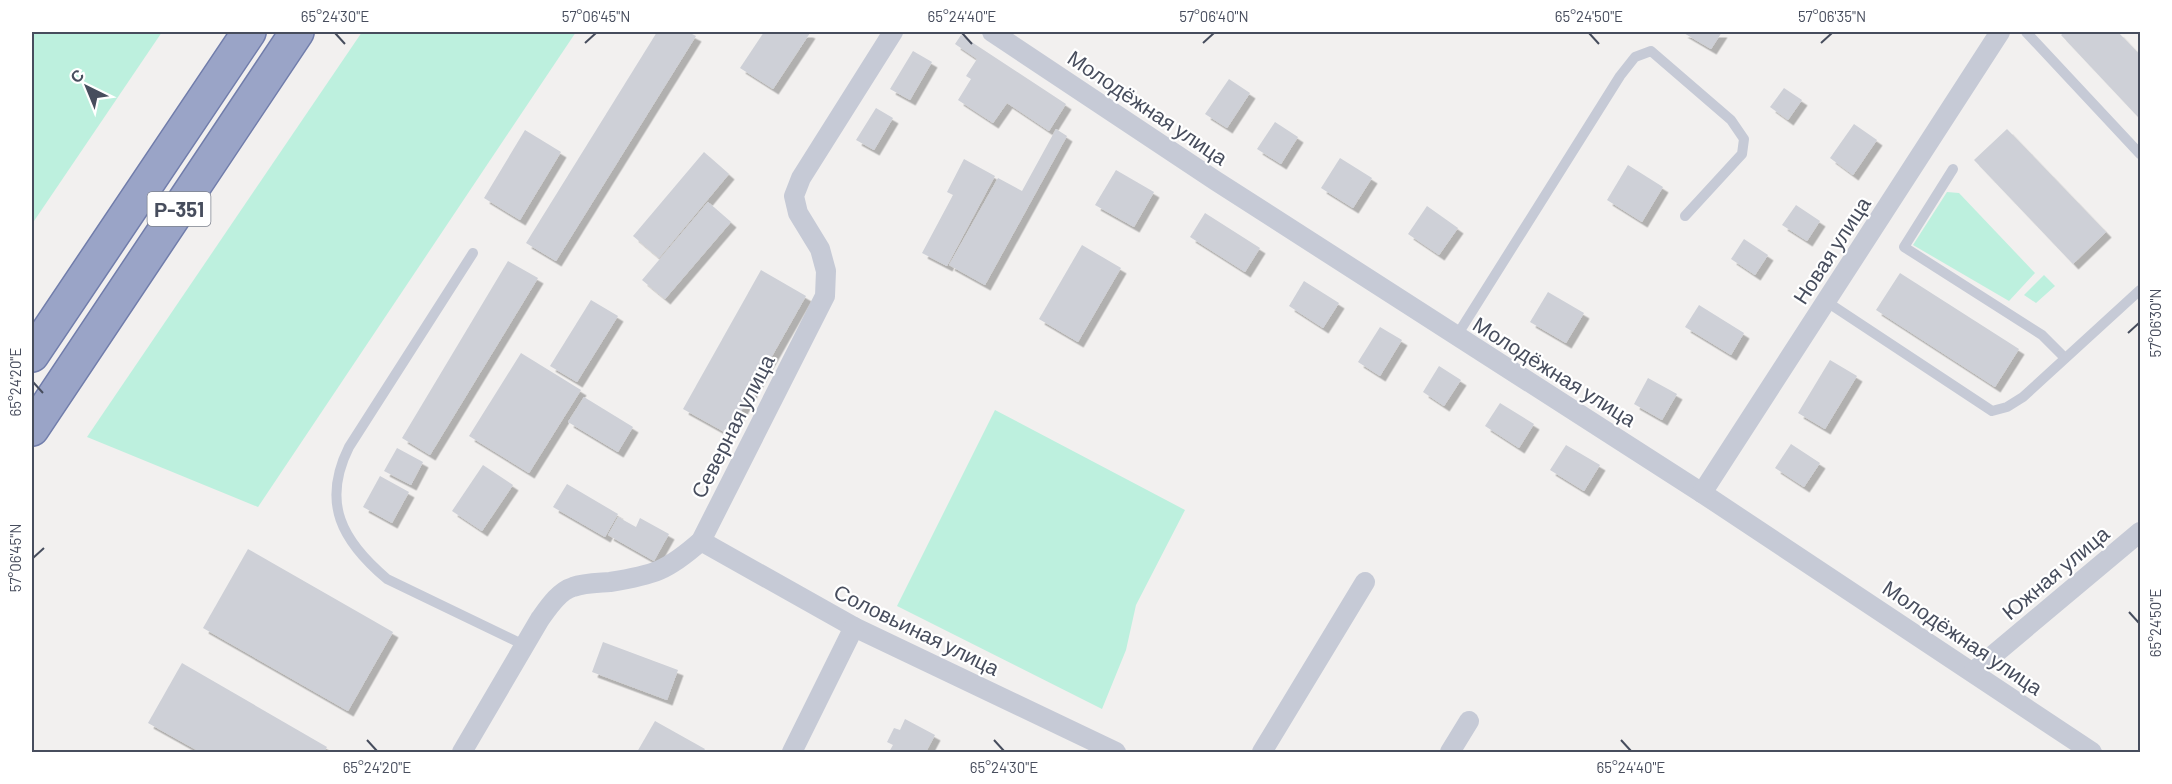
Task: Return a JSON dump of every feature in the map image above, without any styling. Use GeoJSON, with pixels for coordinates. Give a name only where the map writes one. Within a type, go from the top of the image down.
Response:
{"type":"FeatureCollection","features":[{"type":"Feature","properties":{"kind":"highway","name":"Р-351"},"geometry":{"type":"LineString","coordinates":[[32,356],[249,32]]}},
{"type":"Feature","properties":{"kind":"highway","name":"Р-351"},"geometry":{"type":"LineString","coordinates":[[32,429],[297,32]]}},
{"type":"Feature","properties":{"kind":"street","name":"Северная улица"},"geometry":{"type":"LineString","coordinates":[[462,753],[524,645],[556,599],[571,587],[635,578],[658,572],[682,558],[701,542],[825,296],[826,271],[820,249],[798,213],[794,196],[801,178],[893,32]]}},
{"type":"Feature","properties":{"kind":"street","name":"Молодёжная улица"},"geometry":{"type":"LineString","coordinates":[[992,32],[1456,337],[1702,493],[2092,753]]}},
{"type":"Feature","properties":{"kind":"street","name":"Новая улица"},"geometry":{"type":"LineString","coordinates":[[1702,493],[2000,32]]}},
{"type":"Feature","properties":{"kind":"street","name":"Южная улица"},"geometry":{"type":"LineString","coordinates":[[1973,672],[2140,532]]}},
{"type":"Feature","properties":{"kind":"street","name":"Соловьиная улица"},"geometry":{"type":"LineString","coordinates":[[701,542],[854,627],[1116,753]]}},
{"type":"Feature","properties":{"kind":"street"},"geometry":{"type":"LineString","coordinates":[[1262,753],[1365,582]]}},
{"type":"Feature","properties":{"kind":"street"},"geometry":{"type":"LineString","coordinates":[[792,753],[854,627]]}},
{"type":"Feature","properties":{"kind":"street"},"geometry":{"type":"LineString","coordinates":[[1450,753],[1469,721]]}},
{"type":"Feature","properties":{"kind":"lane"},"geometry":{"type":"LineString","coordinates":[[2026,32],[2140,154]]}},
{"type":"Feature","properties":{"kind":"lane"},"geometry":{"type":"LineString","coordinates":[[1456,337],[1620,76],[1635,57],[1651,51],[1731,120],[1744,139],[1742,154],[1686,216]]}},
{"type":"Feature","properties":{"kind":"lane"},"geometry":{"type":"LineString","coordinates":[[1953,169],[1904,247],[2042,335],[2065,358]]}},
{"type":"Feature","properties":{"kind":"lane"},"geometry":{"type":"LineString","coordinates":[[473,254],[349,447],[339,467],[336,496],[339,520],[352,544],[369,564],[387,579],[524,645]]}},
{"type":"Feature","properties":{"kind":"lane"},"geometry":{"type":"LineString","coordinates":[[1827,302],[1992,411],[2007,407],[2023,397],[2140,290]]}},
{"type":"Feature","properties":{"kind":"green space"},"geometry":{"type":"Polygon","coordinates":[[[32,32],[162,32],[32,224],[32,32]]]}},
{"type":"Feature","properties":{"kind":"green space"},"geometry":{"type":"Polygon","coordinates":[[[362,32],[576,32],[258,507],[87,437],[362,32]]]}},
{"type":"Feature","properties":{"kind":"green space"},"geometry":{"type":"Polygon","coordinates":[[[1947,192],[1959,193],[2035,273],[2009,301],[1913,245],[1947,192]]]}},
{"type":"Feature","properties":{"kind":"green space"},"geometry":{"type":"Polygon","coordinates":[[[2044,275],[2055,286],[2036,303],[2024,295],[2044,275]]]}},
{"type":"Feature","properties":{"kind":"green space"},"geometry":{"type":"Polygon","coordinates":[[[995,410],[1185,510],[1136,605],[1126,650],[1102,709],[897,606],[995,410]]]}},
{"type":"Feature","properties":{"kind":"building"},"geometry":{"type":"Polygon","coordinates":[[[657,32],[688,32],[696,36],[556,261],[526,243],[657,32]]]}},
{"type":"Feature","properties":{"kind":"building"},"geometry":{"type":"Polygon","coordinates":[[[764,32],[810,33],[773,89],[740,68],[764,32]]]}},
{"type":"Feature","properties":{"kind":"building"},"geometry":{"type":"Polygon","coordinates":[[[1682,32],[1722,32],[1711,49],[1682,32]]]}},
{"type":"Feature","properties":{"kind":"building"},"geometry":{"type":"Polygon","coordinates":[[[2065,32],[2118,32],[2140,55],[2140,119],[2061,35],[2065,32]]]}},
{"type":"Feature","properties":{"kind":"building"},"geometry":{"type":"Polygon","coordinates":[[[961,35],[1066,104],[1049,131],[1007,103],[993,123],[958,100],[971,79],[966,76],[977,59],[955,44],[961,35]]]}},
{"type":"Feature","properties":{"kind":"building"},"geometry":{"type":"Polygon","coordinates":[[[913,51],[932,62],[910,100],[890,89],[913,51]]]}},
{"type":"Feature","properties":{"kind":"building"},"geometry":{"type":"Polygon","coordinates":[[[1229,79],[1250,93],[1227,128],[1205,114],[1229,79]]]}},
{"type":"Feature","properties":{"kind":"building"},"geometry":{"type":"Polygon","coordinates":[[[1784,88],[1802,100],[1788,120],[1770,107],[1784,88]]]}},
{"type":"Feature","properties":{"kind":"building"},"geometry":{"type":"Polygon","coordinates":[[[876,108],[893,118],[874,150],[856,140],[876,108]]]}},
{"type":"Feature","properties":{"kind":"building"},"geometry":{"type":"Polygon","coordinates":[[[1275,122],[1298,137],[1281,164],[1257,149],[1275,122]]]}},
{"type":"Feature","properties":{"kind":"building"},"geometry":{"type":"Polygon","coordinates":[[[1854,124],[1877,140],[1853,175],[1830,158],[1854,124]]]}},
{"type":"Feature","properties":{"kind":"building"},"geometry":{"type":"Polygon","coordinates":[[[1056,129],[1067,136],[985,285],[949,265],[998,178],[1022,191],[1056,129]]]}},
{"type":"Feature","properties":{"kind":"building"},"geometry":{"type":"Polygon","coordinates":[[[2007,129],[2106,232],[2073,264],[1974,160],[2007,129]]]}},
{"type":"Feature","properties":{"kind":"building"},"geometry":{"type":"Polygon","coordinates":[[[525,130],[561,152],[520,220],[484,198],[525,130]]]}},
{"type":"Feature","properties":{"kind":"building"},"geometry":{"type":"Polygon","coordinates":[[[704,152],[729,174],[659,258],[633,236],[704,152]]]}},
{"type":"Feature","properties":{"kind":"building"},"geometry":{"type":"Polygon","coordinates":[[[1340,158],[1372,178],[1353,208],[1321,188],[1340,158]]]}},
{"type":"Feature","properties":{"kind":"building"},"geometry":{"type":"Polygon","coordinates":[[[964,159],[995,176],[947,266],[922,253],[953,195],[947,192],[964,159]]]}},
{"type":"Feature","properties":{"kind":"building"},"geometry":{"type":"Polygon","coordinates":[[[1628,165],[1663,187],[1642,222],[1607,200],[1628,165]]]}},
{"type":"Feature","properties":{"kind":"building"},"geometry":{"type":"Polygon","coordinates":[[[1116,170],[1154,192],[1134,227],[1095,205],[1116,170]]]}},
{"type":"Feature","properties":{"kind":"building"},"geometry":{"type":"Polygon","coordinates":[[[708,202],[731,222],[665,299],[642,280],[708,202]]]}},
{"type":"Feature","properties":{"kind":"building"},"geometry":{"type":"Polygon","coordinates":[[[1796,205],[1820,221],[1807,241],[1782,225],[1796,205]]]}},
{"type":"Feature","properties":{"kind":"building"},"geometry":{"type":"Polygon","coordinates":[[[1427,206],[1458,228],[1439,255],[1408,234],[1427,206]]]}},
{"type":"Feature","properties":{"kind":"building"},"geometry":{"type":"Polygon","coordinates":[[[1205,213],[1260,248],[1245,272],[1190,237],[1205,213]]]}},
{"type":"Feature","properties":{"kind":"building"},"geometry":{"type":"Polygon","coordinates":[[[1744,239],[1768,255],[1755,275],[1731,259],[1744,239]]]}},
{"type":"Feature","properties":{"kind":"building"},"geometry":{"type":"Polygon","coordinates":[[[1082,245],[1121,268],[1078,342],[1039,319],[1082,245]]]}},
{"type":"Feature","properties":{"kind":"building"},"geometry":{"type":"Polygon","coordinates":[[[508,261],[538,278],[430,455],[402,438],[508,261]]]}},
{"type":"Feature","properties":{"kind":"building"},"geometry":{"type":"Polygon","coordinates":[[[761,270],[806,296],[728,434],[683,409],[761,270]]]}},
{"type":"Feature","properties":{"kind":"building"},"geometry":{"type":"Polygon","coordinates":[[[1900,273],[2019,349],[1995,387],[1876,310],[1900,273]]]}},
{"type":"Feature","properties":{"kind":"building"},"geometry":{"type":"Polygon","coordinates":[[[1304,281],[1339,303],[1323,328],[1289,306],[1304,281]]]}},
{"type":"Feature","properties":{"kind":"building"},"geometry":{"type":"Polygon","coordinates":[[[1548,292],[1584,313],[1566,343],[1530,322],[1548,292]]]}},
{"type":"Feature","properties":{"kind":"building"},"geometry":{"type":"Polygon","coordinates":[[[591,300],[618,316],[577,382],[550,366],[591,300]]]}},
{"type":"Feature","properties":{"kind":"building"},"geometry":{"type":"Polygon","coordinates":[[[1699,305],[1744,333],[1731,355],[1685,327],[1699,305]]]}},
{"type":"Feature","properties":{"kind":"building"},"geometry":{"type":"Polygon","coordinates":[[[1380,327],[1402,340],[1380,376],[1358,362],[1380,327]]]}},
{"type":"Feature","properties":{"kind":"building"},"geometry":{"type":"Polygon","coordinates":[[[521,353],[581,390],[529,473],[469,436],[521,353]]]}},
{"type":"Feature","properties":{"kind":"building"},"geometry":{"type":"Polygon","coordinates":[[[1830,360],[1857,376],[1825,429],[1798,413],[1830,360]]]}},
{"type":"Feature","properties":{"kind":"building"},"geometry":{"type":"Polygon","coordinates":[[[1439,366],[1461,380],[1444,406],[1423,392],[1439,366]]]}},
{"type":"Feature","properties":{"kind":"building"},"geometry":{"type":"Polygon","coordinates":[[[1648,378],[1677,394],[1662,420],[1634,404],[1648,378]]]}},
{"type":"Feature","properties":{"kind":"building"},"geometry":{"type":"Polygon","coordinates":[[[584,397],[633,427],[618,452],[568,422],[584,397]]]}},
{"type":"Feature","properties":{"kind":"building"},"geometry":{"type":"Polygon","coordinates":[[[1500,403],[1534,424],[1519,448],[1485,426],[1500,403]]]}},
{"type":"Feature","properties":{"kind":"building"},"geometry":{"type":"Polygon","coordinates":[[[1791,444],[1820,463],[1804,487],[1775,468],[1791,444]]]}},
{"type":"Feature","properties":{"kind":"building"},"geometry":{"type":"Polygon","coordinates":[[[1566,445],[1600,465],[1584,491],[1550,470],[1566,445]]]}},
{"type":"Feature","properties":{"kind":"building"},"geometry":{"type":"Polygon","coordinates":[[[397,448],[423,462],[411,485],[384,471],[397,448]]]}},
{"type":"Feature","properties":{"kind":"building"},"geometry":{"type":"Polygon","coordinates":[[[483,465],[513,485],[482,531],[452,511],[483,465]]]}},
{"type":"Feature","properties":{"kind":"building"},"geometry":{"type":"Polygon","coordinates":[[[380,476],[409,492],[392,523],[363,507],[380,476]]]}},
{"type":"Feature","properties":{"kind":"building"},"geometry":{"type":"Polygon","coordinates":[[[567,484],[618,514],[605,537],[553,507],[567,484]]]}},
{"type":"Feature","properties":{"kind":"building"},"geometry":{"type":"Polygon","coordinates":[[[618,517],[636,527],[640,518],[669,534],[654,561],[608,535],[618,517]]]}},
{"type":"Feature","properties":{"kind":"building"},"geometry":{"type":"Polygon","coordinates":[[[248,549],[393,632],[348,711],[203,628],[248,549]]]}},
{"type":"Feature","properties":{"kind":"building"},"geometry":{"type":"Polygon","coordinates":[[[603,642],[678,670],[667,700],[592,672],[603,642]]]}},
{"type":"Feature","properties":{"kind":"building"},"geometry":{"type":"Polygon","coordinates":[[[182,663],[327,747],[324,752],[200,752],[148,723],[182,663]]]}},
{"type":"Feature","properties":{"kind":"building"},"geometry":{"type":"Polygon","coordinates":[[[905,719],[935,735],[926,752],[889,752],[893,745],[887,742],[894,728],[900,730],[905,719]]]}},
{"type":"Feature","properties":{"kind":"building"},"geometry":{"type":"Polygon","coordinates":[[[655,721],[705,749],[703,752],[637,752],[655,721]]]}}]}
